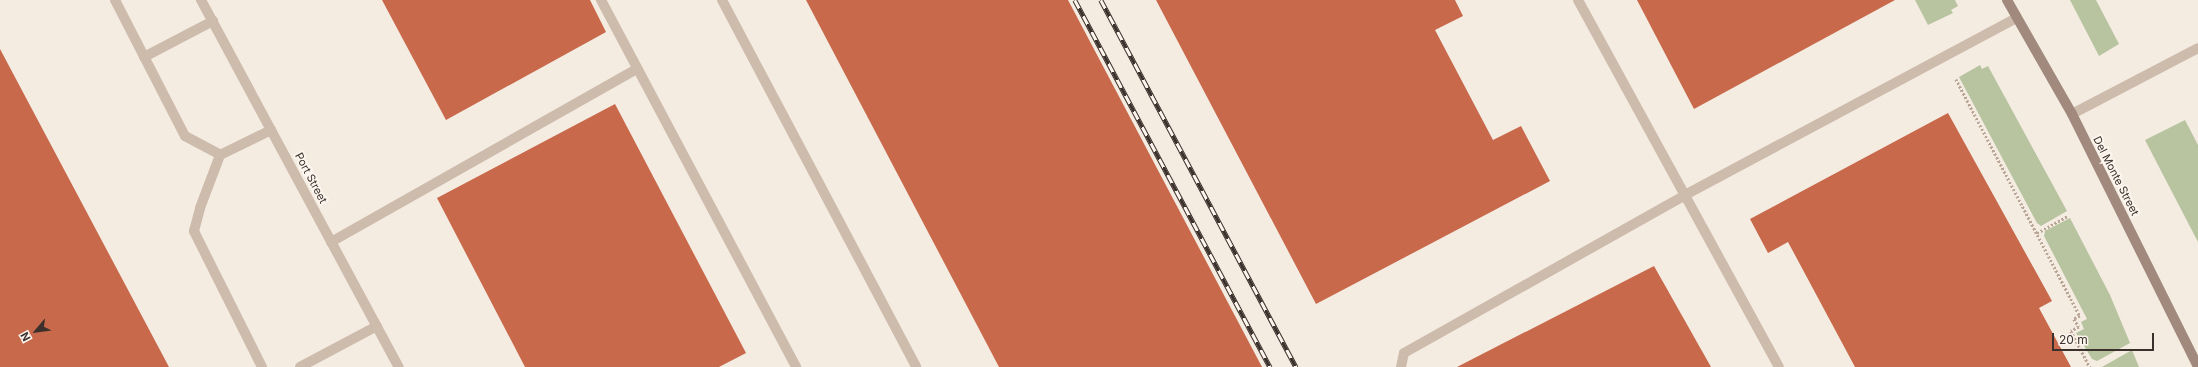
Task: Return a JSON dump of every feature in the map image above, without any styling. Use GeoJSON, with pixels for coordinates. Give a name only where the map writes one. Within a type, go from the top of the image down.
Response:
{"type":"FeatureCollection","features":[{"type":"Feature","properties":{"kind":"street"},"geometry":{"type":"LineString","coordinates":[[115,0],[185,136],[220,155]]}},
{"type":"Feature","properties":{"kind":"street","name":"Port Street"},"geometry":{"type":"LineString","coordinates":[[202,0],[399,367]]}},
{"type":"Feature","properties":{"kind":"street"},"geometry":{"type":"LineString","coordinates":[[601,0],[796,367]]}},
{"type":"Feature","properties":{"kind":"street"},"geometry":{"type":"LineString","coordinates":[[722,0],[916,367]]}},
{"type":"Feature","properties":{"kind":"street"},"geometry":{"type":"LineString","coordinates":[[1578,0],[1779,367]]}},
{"type":"Feature","properties":{"kind":"street","name":"Del Monte Street"},"geometry":{"type":"LineString","coordinates":[[2007,0],[2072,114],[2198,367]]}},
{"type":"Feature","properties":{"kind":"street"},"geometry":{"type":"LineString","coordinates":[[1401,367],[1404,353],[1685,195],[2017,18]]}},
{"type":"Feature","properties":{"kind":"street"},"geometry":{"type":"LineString","coordinates":[[144,57],[213,21]]}},
{"type":"Feature","properties":{"kind":"street"},"geometry":{"type":"LineString","coordinates":[[2072,114],[2198,48]]}},
{"type":"Feature","properties":{"kind":"street"},"geometry":{"type":"LineString","coordinates":[[332,242],[637,69]]}},
{"type":"Feature","properties":{"kind":"street"},"geometry":{"type":"LineString","coordinates":[[262,367],[194,231],[200,208],[220,155],[271,130]]}},
{"type":"Feature","properties":{"kind":"street"},"geometry":{"type":"LineString","coordinates":[[300,367],[377,326]]}},
{"type":"Feature","properties":{"kind":"path"},"geometry":{"type":"LineString","coordinates":[[1956,79],[2080,316],[2074,319],[2079,327],[2071,331],[2090,367]]}},
{"type":"Feature","properties":{"kind":"path"},"geometry":{"type":"LineString","coordinates":[[2037,233],[2068,216]]}},
{"type":"Feature","properties":{"kind":"green space"},"geometry":{"type":"Polygon","coordinates":[[[1915,0],[1955,0],[1958,6],[1951,10],[1953,13],[1928,25],[1915,0]]]}},
{"type":"Feature","properties":{"kind":"green space"},"geometry":{"type":"Polygon","coordinates":[[[2070,0],[2096,0],[2119,44],[2099,56],[2070,0]]]}},
{"type":"Feature","properties":{"kind":"green space"},"geometry":{"type":"Polygon","coordinates":[[[1980,65],[1982,69],[1988,66],[2067,211],[2041,226],[2037,223],[1959,77],[1980,65]]]}},
{"type":"Feature","properties":{"kind":"green space"},"geometry":{"type":"Polygon","coordinates":[[[2185,120],[2198,145],[2198,242],[2145,140],[2185,120]]]}},
{"type":"Feature","properties":{"kind":"green space"},"geometry":{"type":"Polygon","coordinates":[[[2070,218],[2110,295],[2130,343],[2097,361],[2092,359],[2076,333],[2084,329],[2081,322],[2087,319],[2044,236],[2045,231],[2070,218]]]}},
{"type":"Feature","properties":{"kind":"green space"},"geometry":{"type":"Polygon","coordinates":[[[2132,350],[2139,367],[2102,367],[2132,350]]]}},
{"type":"Feature","properties":{"kind":"building"},"geometry":{"type":"Polygon","coordinates":[[[382,0],[590,0],[606,32],[446,120],[382,0]]]}},
{"type":"Feature","properties":{"kind":"building"},"geometry":{"type":"Polygon","coordinates":[[[806,0],[1068,0],[1262,367],[999,367],[806,0]]]}},
{"type":"Feature","properties":{"kind":"building"},"geometry":{"type":"Polygon","coordinates":[[[1156,0],[1455,0],[1463,16],[1435,30],[1493,140],[1521,126],[1550,181],[1316,304],[1156,0]]]}},
{"type":"Feature","properties":{"kind":"building"},"geometry":{"type":"Polygon","coordinates":[[[1637,0],[1895,0],[1694,109],[1637,0]]]}},
{"type":"Feature","properties":{"kind":"building"},"geometry":{"type":"Polygon","coordinates":[[[0,49],[169,367],[0,367],[0,49]]]}},
{"type":"Feature","properties":{"kind":"building"},"geometry":{"type":"Polygon","coordinates":[[[615,104],[746,353],[719,367],[525,367],[437,198],[615,104]]]}},
{"type":"Feature","properties":{"kind":"building"},"geometry":{"type":"Polygon","coordinates":[[[1948,113],[2052,301],[2039,308],[2071,367],[1855,367],[1788,242],[1768,253],[1750,219],[1948,113]]]}},
{"type":"Feature","properties":{"kind":"building"},"geometry":{"type":"Polygon","coordinates":[[[1654,266],[1711,367],[1457,367],[1654,266]]]}},
{"type":"Feature","properties":{"kind":"railway"},"geometry":{"type":"LineString","coordinates":[[1075,0],[1270,367]]}},
{"type":"Feature","properties":{"kind":"railway"},"geometry":{"type":"LineString","coordinates":[[1101,0],[1296,367]]}}]}
